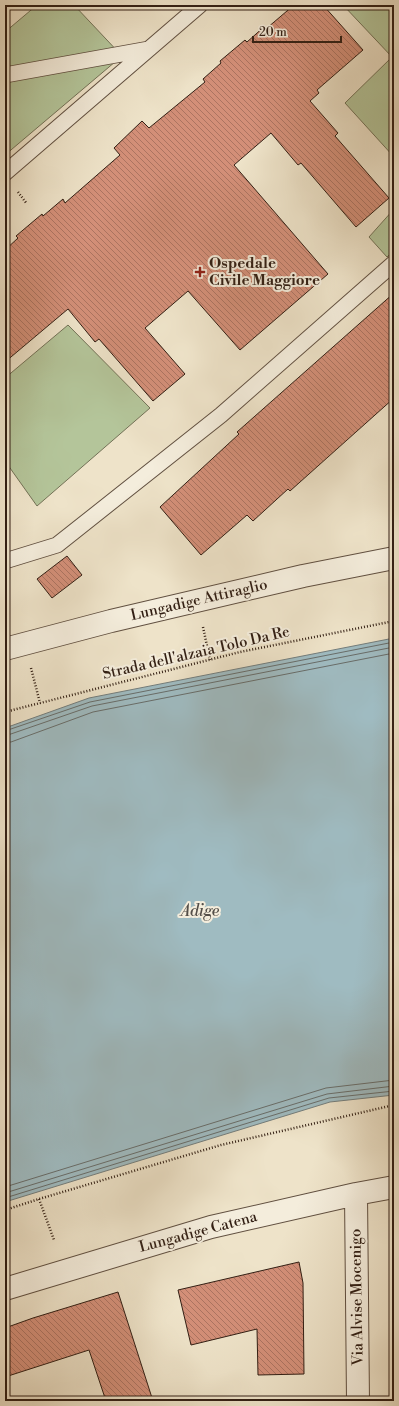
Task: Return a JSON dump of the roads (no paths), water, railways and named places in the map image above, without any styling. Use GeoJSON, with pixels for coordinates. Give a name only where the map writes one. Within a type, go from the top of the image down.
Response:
{"type":"FeatureCollection","features":[{"type":"Feature","properties":{"kind":"street","name":"Lungadige Attiraglio"},"geometry":{"type":"LineString","coordinates":[[15,646],[303,576],[394,558]]}},
{"type":"Feature","properties":{"kind":"street","name":"Lungadige Catena"},"geometry":{"type":"LineString","coordinates":[[5,1289],[211,1227],[356,1194],[394,1187]]}},
{"type":"Feature","properties":{"kind":"street","name":"Via Alvise Mocenigo"},"geometry":{"type":"LineString","coordinates":[[356,1194],[358,1401]]}},
{"type":"Feature","properties":{"kind":"lane"},"geometry":{"type":"LineString","coordinates":[[5,173],[200,5]]}},
{"type":"Feature","properties":{"kind":"lane"},"geometry":{"type":"LineString","coordinates":[[5,75],[150,48]]}},
{"type":"Feature","properties":{"kind":"lane"},"geometry":{"type":"LineString","coordinates":[[5,561],[57,545],[221,415],[394,263]]}},
{"type":"Feature","properties":{"kind":"water","name":"Adige"},"geometry":{"type":"Polygon","coordinates":[[[394,638],[394,1095],[330,1102],[5,1202],[5,728],[89,698],[394,638]]]}},
{"type":"Feature","properties":{"kind":"place","name":"Ospedale Civile Maggiore"},"geometry":{"type":"Point","coordinates":[200,272]}}]}
